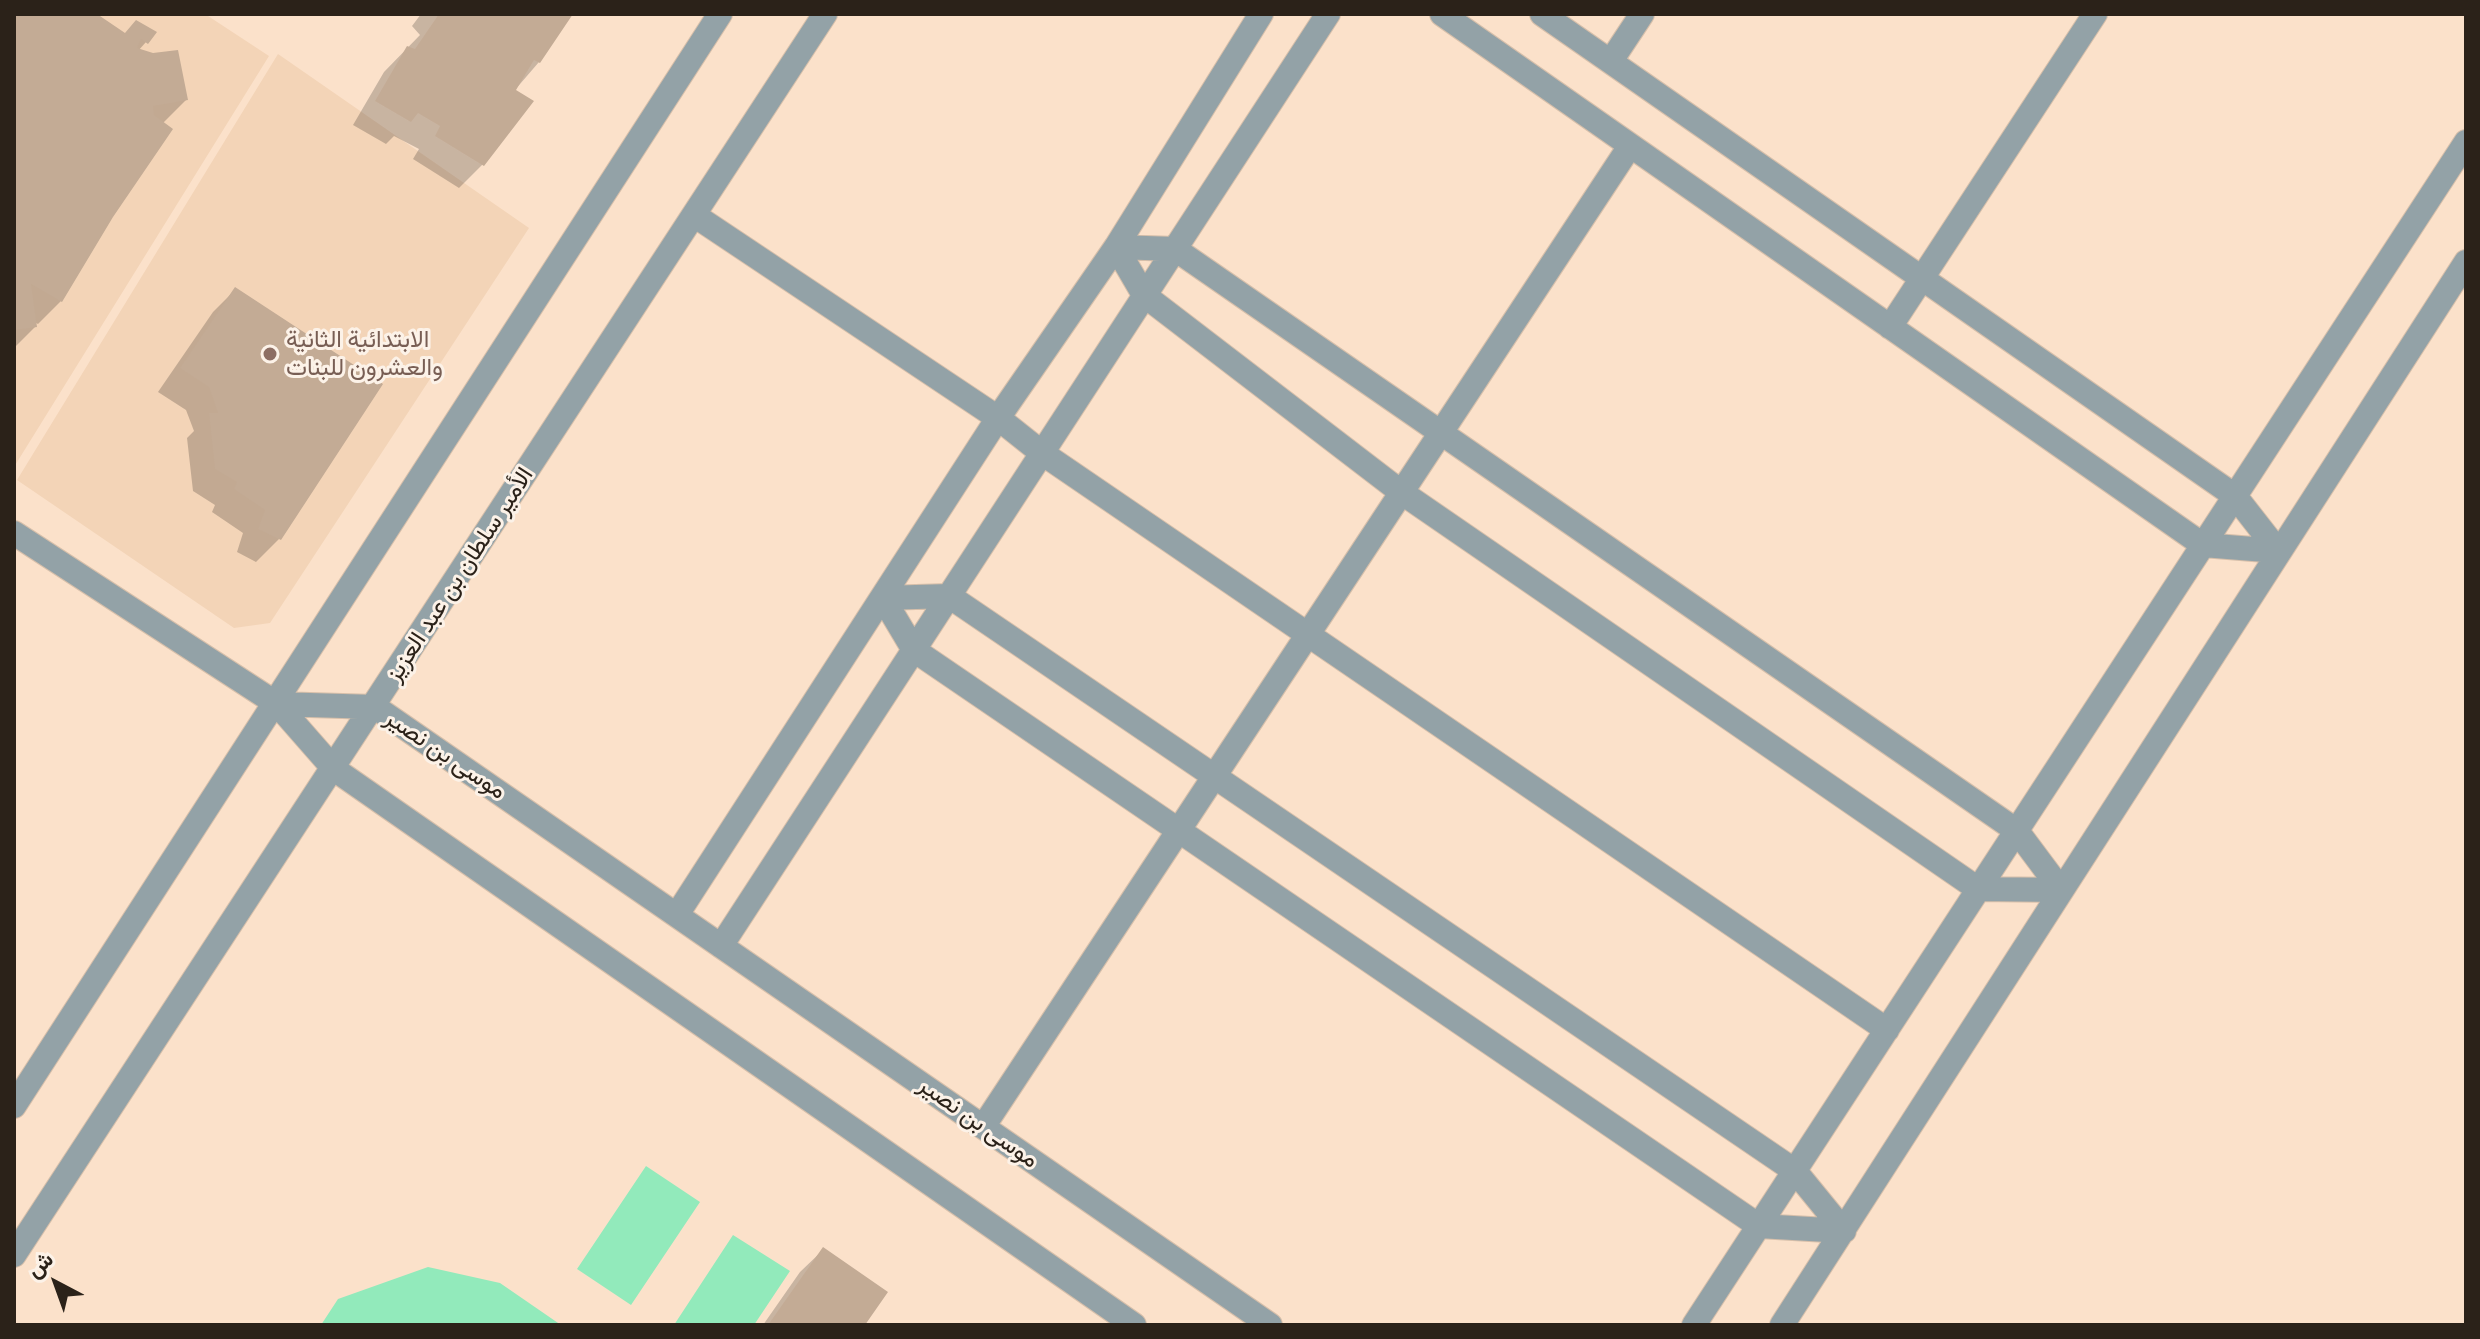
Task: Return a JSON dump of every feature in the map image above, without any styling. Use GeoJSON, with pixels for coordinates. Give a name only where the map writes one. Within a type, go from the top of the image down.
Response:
{"type":"FeatureCollection","features":[{"type":"Feature","properties":{"kind":"street"},"geometry":{"type":"LineString","coordinates":[[14,1106],[277,704],[720,14]]}},
{"type":"Feature","properties":{"kind":"street","name":"الأمير سلطان بن عبد العزيز"},"geometry":{"type":"LineString","coordinates":[[14,1255],[375,707],[825,14]]}},
{"type":"Feature","properties":{"kind":"street"},"geometry":{"type":"LineString","coordinates":[[678,913],[998,418],[1116,247],[1261,14]]}},
{"type":"Feature","properties":{"kind":"street"},"geometry":{"type":"LineString","coordinates":[[721,946],[1328,14]]}},
{"type":"Feature","properties":{"kind":"street"},"geometry":{"type":"LineString","coordinates":[[1442,14],[2203,545],[2278,551]]}},
{"type":"Feature","properties":{"kind":"street"},"geometry":{"type":"LineString","coordinates":[[1542,14],[2235,496],[2278,551]]}},
{"type":"Feature","properties":{"kind":"street"},"geometry":{"type":"LineString","coordinates":[[1611,61],[1642,14]]}},
{"type":"Feature","properties":{"kind":"street"},"geometry":{"type":"LineString","coordinates":[[1890,327],[2095,14]]}},
{"type":"Feature","properties":{"kind":"street"},"geometry":{"type":"LineString","coordinates":[[1694,1325],[2466,142]]}},
{"type":"Feature","properties":{"kind":"street"},"geometry":{"type":"LineString","coordinates":[[983,1127],[1630,146]]}},
{"type":"Feature","properties":{"kind":"street"},"geometry":{"type":"LineString","coordinates":[[694,215],[998,418],[1042,453],[1887,1030]]}},
{"type":"Feature","properties":{"kind":"street"},"geometry":{"type":"LineString","coordinates":[[1116,247],[1175,249],[2017,831],[2061,890]]}},
{"type":"Feature","properties":{"kind":"street"},"geometry":{"type":"LineString","coordinates":[[1116,247],[1144,295],[1401,492],[1978,889],[2061,890]]}},
{"type":"Feature","properties":{"kind":"street"},"geometry":{"type":"LineString","coordinates":[[1782,1325],[2466,262]]}},
{"type":"Feature","properties":{"kind":"street"},"geometry":{"type":"LineString","coordinates":[[14,533],[277,704],[334,769],[1134,1325]]}},
{"type":"Feature","properties":{"kind":"street"},"geometry":{"type":"LineString","coordinates":[[883,598],[949,596],[1795,1171],[1844,1231]]}},
{"type":"Feature","properties":{"kind":"street"},"geometry":{"type":"LineString","coordinates":[[883,598],[914,650],[1759,1226],[1844,1231]]}},
{"type":"Feature","properties":{"kind":"street","name":"موسى بن نصير"},"geometry":{"type":"LineString","coordinates":[[277,704],[375,707],[678,913],[721,946],[1270,1325]]}},
{"type":"Feature","properties":{"kind":"shaded area"},"geometry":{"type":"Polygon","coordinates":[[[14,14],[205,14],[269,56],[14,467],[14,14]]]}},
{"type":"Feature","properties":{"kind":"shaded area","name":"الابتدائية الثانية والعشرون للبنات"},"geometry":{"type":"Polygon","coordinates":[[[278,54],[529,228],[270,623],[234,628],[17,480],[278,54]]]}},
{"type":"Feature","properties":{"kind":"green space"},"geometry":{"type":"Polygon","coordinates":[[[646,1166],[700,1202],[631,1305],[577,1269],[646,1166]]]}},
{"type":"Feature","properties":{"kind":"green space"},"geometry":{"type":"Polygon","coordinates":[[[733,1235],[790,1271],[754,1325],[674,1325],[733,1235]]]}},
{"type":"Feature","properties":{"kind":"green space"},"geometry":{"type":"Polygon","coordinates":[[[428,1267],[500,1283],[561,1325],[321,1325],[338,1299],[428,1267]]]}},
{"type":"Feature","properties":{"kind":"building"},"geometry":{"type":"Polygon","coordinates":[[[14,14],[97,14],[125,33],[136,20],[157,32],[148,44],[141,39],[137,48],[153,53],[178,50],[188,100],[153,106],[154,115],[173,129],[113,217],[62,302],[31,284],[37,327],[14,330],[14,14]]]}},
{"type":"Feature","properties":{"kind":"building"},"geometry":{"type":"Polygon","coordinates":[[[439,14],[573,14],[540,63],[534,60],[516,90],[534,101],[484,166],[435,136],[440,126],[418,113],[411,122],[375,101],[407,46],[415,49],[439,14]]]}},
{"type":"Feature","properties":{"kind":"building"},"geometry":{"type":"Polygon","coordinates":[[[235,287],[383,384],[281,540],[258,529],[265,510],[234,489],[237,482],[215,469],[209,413],[218,413],[209,387],[180,368],[235,287]]]}},
{"type":"Feature","properties":{"kind":"building"},"geometry":{"type":"Polygon","coordinates":[[[823,1247],[888,1292],[865,1325],[768,1325],[823,1247]]]}},
{"type":"Feature","properties":{"kind":"place","name":"الابتدائية الثانية والعشرون للبنات"},"geometry":{"type":"Point","coordinates":[270,354]}}]}
